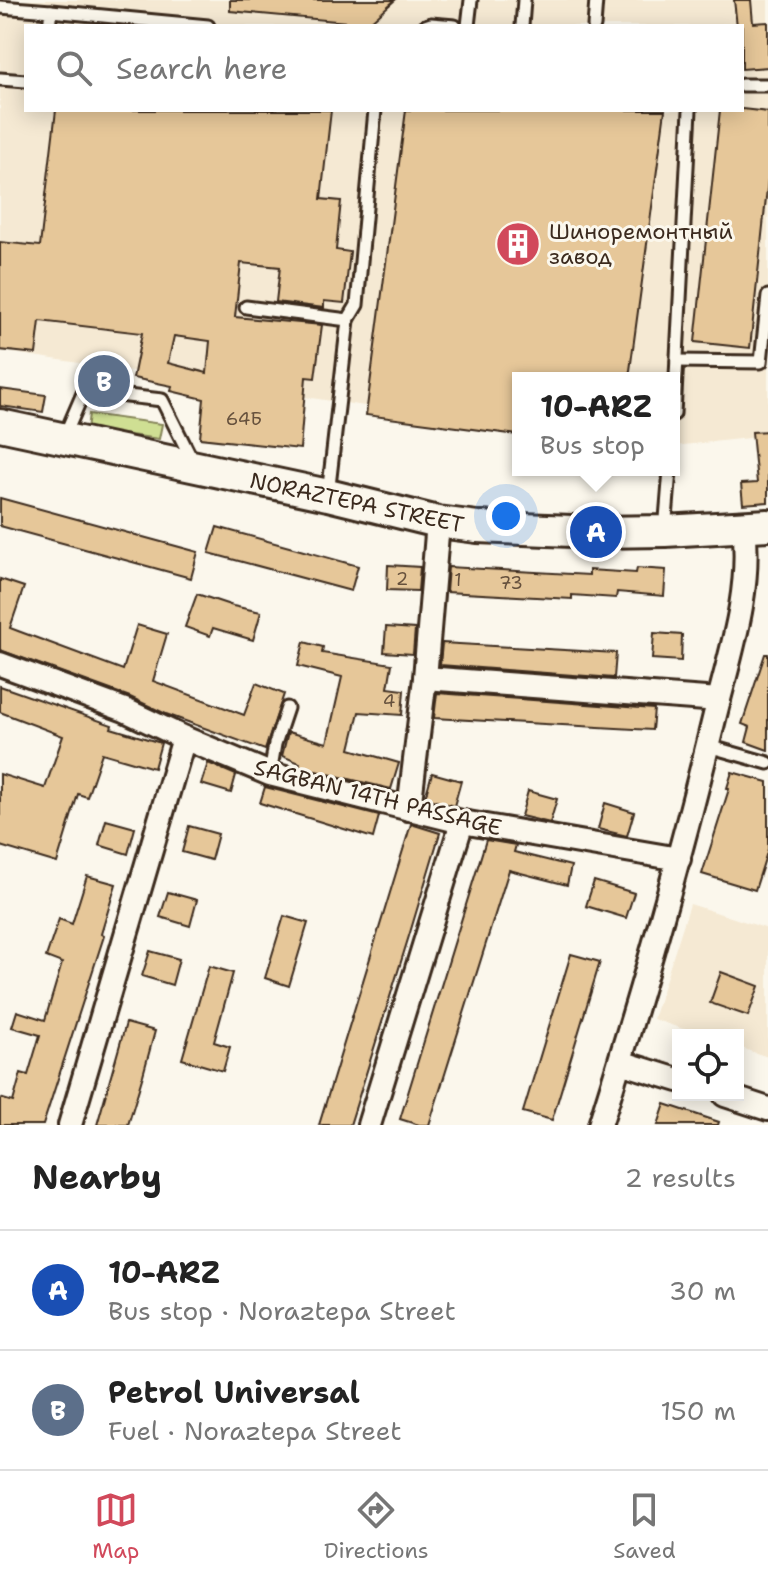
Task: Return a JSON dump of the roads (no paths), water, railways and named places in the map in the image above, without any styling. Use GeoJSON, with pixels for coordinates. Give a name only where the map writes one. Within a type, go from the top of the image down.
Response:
{"type":"FeatureCollection","features":[{"type":"Feature","properties":{"kind":"main road","name":"NORAZTEPA STREET"},"geometry":{"type":"LineString","coordinates":[[0,425],[328,495],[438,522],[538,532],[665,531],[756,526]]}},
{"type":"Feature","properties":{"kind":"street"},"geometry":{"type":"LineString","coordinates":[[409,809],[425,678],[438,522]]}},
{"type":"Feature","properties":{"kind":"street"},"geometry":{"type":"LineString","coordinates":[[600,1125],[679,858],[719,700],[745,583],[747,555],[756,526]]}},
{"type":"Feature","properties":{"kind":"street","name":"SAGBAN 14TH PASSAGE"},"geometry":{"type":"LineString","coordinates":[[0,664],[125,710],[270,774],[462,822],[679,858]]}},
{"type":"Feature","properties":{"kind":"street"},"geometry":{"type":"LineString","coordinates":[[425,678],[719,700]]}},
{"type":"Feature","properties":{"kind":"street"},"geometry":{"type":"LineString","coordinates":[[70,1125],[184,738]]}},
{"type":"Feature","properties":{"kind":"street"},"geometry":{"type":"LineString","coordinates":[[369,1125],[462,822]]}},
{"type":"Feature","properties":{"kind":"street"},"geometry":{"type":"LineString","coordinates":[[620,1062],[672,1078]]}},
{"type":"Feature","properties":{"kind":"street"},"geometry":{"type":"LineString","coordinates":[[743,1101],[768,1109]]}},
{"type":"Feature","properties":{"kind":"lane"},"geometry":{"type":"LineString","coordinates":[[468,24],[471,0]]}},
{"type":"Feature","properties":{"kind":"lane"},"geometry":{"type":"LineString","coordinates":[[522,24],[524,0]]}},
{"type":"Feature","properties":{"kind":"lane"},"geometry":{"type":"LineString","coordinates":[[594,24],[596,0]]}},
{"type":"Feature","properties":{"kind":"lane"},"geometry":{"type":"LineString","coordinates":[[0,7],[187,24]]}},
{"type":"Feature","properties":{"kind":"lane"},"geometry":{"type":"LineString","coordinates":[[49,24],[51,11]]}},
{"type":"Feature","properties":{"kind":"lane"},"geometry":{"type":"LineString","coordinates":[[0,79],[24,81]]}},
{"type":"Feature","properties":{"kind":"lane"},"geometry":{"type":"LineString","coordinates":[[744,85],[768,85]]}},
{"type":"Feature","properties":{"kind":"lane"},"geometry":{"type":"LineString","coordinates":[[328,495],[348,320],[357,305],[375,112]]}},
{"type":"Feature","properties":{"kind":"lane"},"geometry":{"type":"LineString","coordinates":[[676,372],[690,112]]}},
{"type":"Feature","properties":{"kind":"lane"},"geometry":{"type":"LineString","coordinates":[[677,361],[761,362],[768,296]]}},
{"type":"Feature","properties":{"kind":"lane"},"geometry":{"type":"LineString","coordinates":[[246,307],[348,320]]}},
{"type":"Feature","properties":{"kind":"lane"},"geometry":{"type":"LineString","coordinates":[[63,439],[84,391],[162,400],[196,468]]}},
{"type":"Feature","properties":{"kind":"lane"},"geometry":{"type":"LineString","coordinates":[[665,531],[670,476]]}},
{"type":"Feature","properties":{"kind":"lane"},"geometry":{"type":"LineString","coordinates":[[270,774],[275,744],[287,708]]}},
{"type":"Feature","properties":{"kind":"lane"},"geometry":{"type":"LineString","coordinates":[[708,746],[768,763]]}},
{"type":"Feature","properties":{"kind":"place","name":"Шиноремонтный завод"},"geometry":{"type":"Point","coordinates":[518,244]}},
{"type":"Feature","properties":{"kind":"place","name":"Petrol Universal"},"geometry":{"type":"Point","coordinates":[104,381]}},
{"type":"Feature","properties":{"kind":"place","name":"10-ARZ"},"geometry":{"type":"Point","coordinates":[596,532]}}]}
